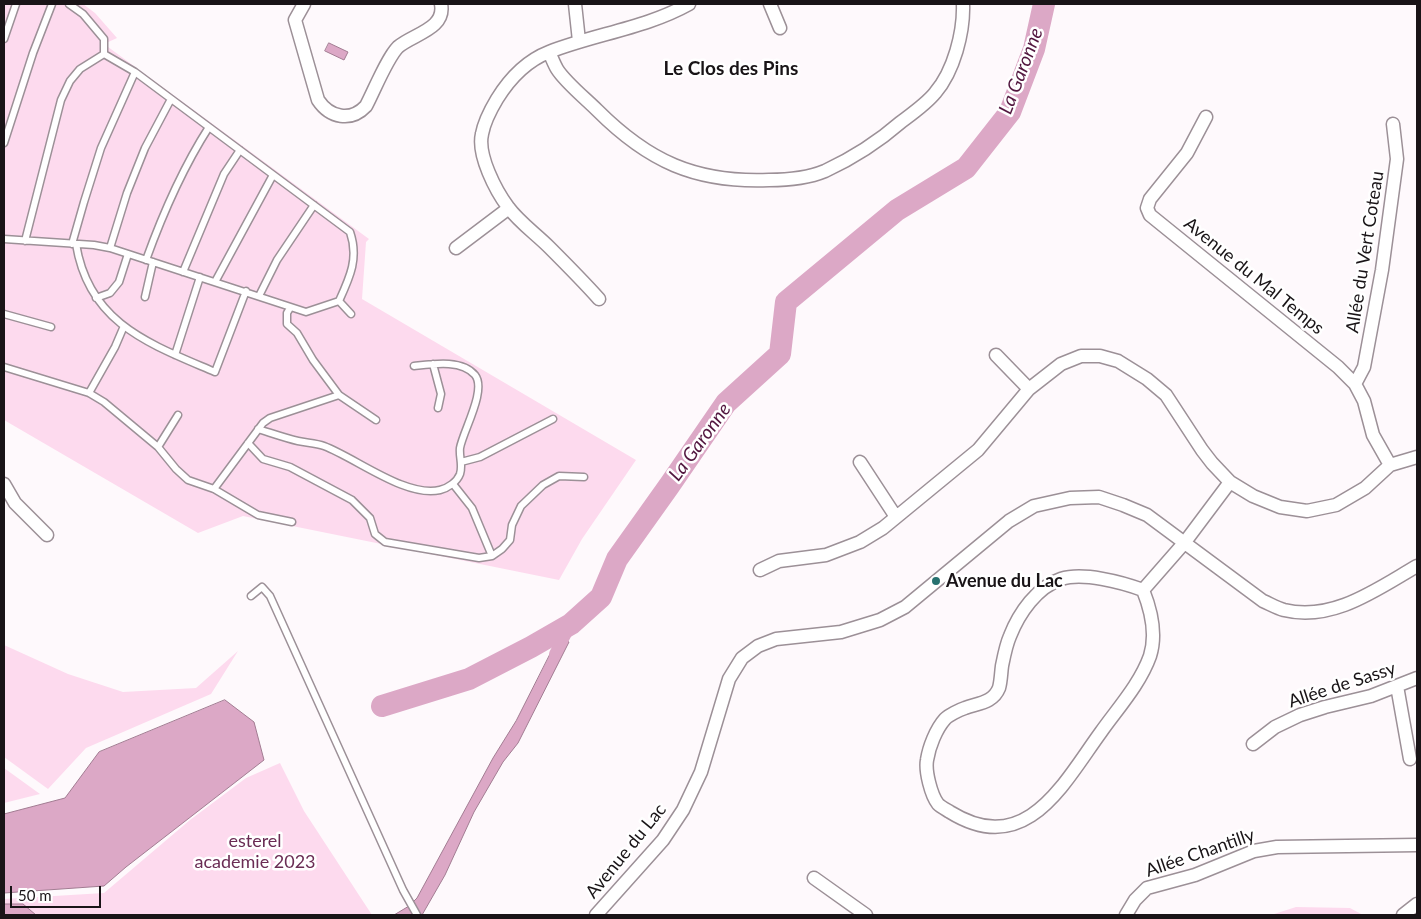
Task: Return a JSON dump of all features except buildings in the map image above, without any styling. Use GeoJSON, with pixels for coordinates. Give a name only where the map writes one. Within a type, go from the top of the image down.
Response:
{"type":"FeatureCollection","features":[{"type":"Feature","properties":{"kind":"street"},"geometry":{"type":"LineString","coordinates":[[304,4],[295,20],[318,100],[323,109],[348,117],[360,113],[366,106],[397,48],[414,36],[433,27],[440,18],[441,4]]}},
{"type":"Feature","properties":{"kind":"street"},"geometry":{"type":"LineString","coordinates":[[575,4],[579,41]]}},
{"type":"Feature","properties":{"kind":"street"},"geometry":{"type":"LineString","coordinates":[[599,299],[579,276],[509,208],[489,178],[483,154],[481,135],[493,105],[509,80],[526,64],[549,52],[579,41],[650,21],[689,4]]}},
{"type":"Feature","properties":{"kind":"street"},"geometry":{"type":"LineString","coordinates":[[770,4],[780,28]]}},
{"type":"Feature","properties":{"kind":"street"},"geometry":{"type":"LineString","coordinates":[[549,52],[558,71],[614,126],[641,148],[675,165],[720,179],[747,181],[788,180],[823,172],[876,144],[936,92],[950,68],[959,42],[963,4]]}},
{"type":"Feature","properties":{"kind":"street","name":"Avenue du Mal Temps"},"geometry":{"type":"LineString","coordinates":[[1206,117],[1187,153],[1150,199],[1147,208],[1150,215],[1338,367],[1355,384],[1364,401],[1373,436],[1390,465]]}},
{"type":"Feature","properties":{"kind":"street","name":"Allée du Vert Coteau"},"geometry":{"type":"LineString","coordinates":[[1355,384],[1364,368],[1382,270],[1396,159],[1393,124]]}},
{"type":"Feature","properties":{"kind":"street"},"geometry":{"type":"LineString","coordinates":[[456,248],[509,208]]}},
{"type":"Feature","properties":{"kind":"street"},"geometry":{"type":"LineString","coordinates":[[996,355],[1029,389]]}},
{"type":"Feature","properties":{"kind":"street"},"geometry":{"type":"LineString","coordinates":[[760,570],[779,561],[826,555],[860,542],[896,517],[978,450],[1029,389],[1061,364],[1081,356],[1100,356],[1118,361],[1146,379],[1166,395],[1202,450],[1230,482],[1253,496],[1280,507],[1307,511],[1336,505],[1365,488],[1390,465],[1417,457]]}},
{"type":"Feature","properties":{"kind":"street"},"geometry":{"type":"LineString","coordinates":[[860,462],[896,517]]}},
{"type":"Feature","properties":{"kind":"street"},"geometry":{"type":"LineString","coordinates":[[1143,590],[1185,542],[1230,482]]}},
{"type":"Feature","properties":{"kind":"street"},"geometry":{"type":"LineString","coordinates":[[4,484],[15,503],[47,535]]}},
{"type":"Feature","properties":{"kind":"street","name":"Avenue du Lac"},"geometry":{"type":"LineString","coordinates":[[596,915],[656,848],[682,810],[701,772],[729,679],[742,658],[758,646],[776,639],[841,632],[880,620],[905,607],[1009,521],[1034,506],[1070,498],[1099,497],[1147,515],[1263,601],[1284,610],[1308,613],[1327,611],[1358,599],[1417,566]]}},
{"type":"Feature","properties":{"kind":"street"},"geometry":{"type":"LineString","coordinates":[[1087,577],[1122,582],[1143,590],[1149,606],[1153,629],[1150,655],[1134,686],[1057,793],[1034,815],[1015,825],[989,828],[964,820],[938,804],[930,788],[926,761],[935,736],[946,719],[964,708],[986,702],[995,695],[1000,686],[1002,665],[1010,637],[1021,613],[1041,590],[1062,579],[1087,577]]}},
{"type":"Feature","properties":{"kind":"street","name":"Allée de Sassy"},"geometry":{"type":"LineString","coordinates":[[1253,744],[1275,727],[1300,715],[1371,696],[1417,678]]}},
{"type":"Feature","properties":{"kind":"street"},"geometry":{"type":"LineString","coordinates":[[1397,686],[1410,759]]}},
{"type":"Feature","properties":{"kind":"street","name":"Allée Chantilly"},"geometry":{"type":"LineString","coordinates":[[1126,915],[1135,900],[1148,888],[1195,875],[1254,851],[1277,847],[1417,845]]}},
{"type":"Feature","properties":{"kind":"street"},"geometry":{"type":"LineString","coordinates":[[814,878],[866,915]]}},
{"type":"Feature","properties":{"kind":"street"},"geometry":{"type":"LineString","coordinates":[[1403,915],[1417,904]]}},
{"type":"Feature","properties":{"kind":"lane"},"geometry":{"type":"LineString","coordinates":[[4,39],[16,4]]}},
{"type":"Feature","properties":{"kind":"lane"},"geometry":{"type":"LineString","coordinates":[[4,143],[33,53],[52,4]]}},
{"type":"Feature","properties":{"kind":"lane"},"geometry":{"type":"LineString","coordinates":[[69,4],[83,14],[104,39],[104,54]]}},
{"type":"Feature","properties":{"kind":"lane"},"geometry":{"type":"LineString","coordinates":[[4,239],[94,245],[110,248],[306,312],[339,301],[353,266],[354,245],[350,232],[134,72],[104,54]]}},
{"type":"Feature","properties":{"kind":"lane"},"geometry":{"type":"LineString","coordinates":[[25,241],[61,100],[70,81],[80,69],[104,54]]}},
{"type":"Feature","properties":{"kind":"lane"},"geometry":{"type":"LineString","coordinates":[[134,72],[101,148],[84,202],[74,244],[79,261],[96,298],[112,317],[136,336],[215,372],[246,291]]}},
{"type":"Feature","properties":{"kind":"lane"},"geometry":{"type":"LineString","coordinates":[[110,248],[127,193],[145,148],[171,99]]}},
{"type":"Feature","properties":{"kind":"lane"},"geometry":{"type":"LineString","coordinates":[[146,260],[159,223],[173,192],[209,127]]}},
{"type":"Feature","properties":{"kind":"lane"},"geometry":{"type":"LineString","coordinates":[[183,272],[224,174],[240,150]]}},
{"type":"Feature","properties":{"kind":"lane"},"geometry":{"type":"LineString","coordinates":[[215,282],[273,174]]}},
{"type":"Feature","properties":{"kind":"lane"},"geometry":{"type":"LineString","coordinates":[[259,296],[278,260],[314,205]]}},
{"type":"Feature","properties":{"kind":"lane"},"geometry":{"type":"LineString","coordinates":[[96,298],[110,294],[119,282],[128,254]]}},
{"type":"Feature","properties":{"kind":"lane"},"geometry":{"type":"LineString","coordinates":[[145,297],[154,262]]}},
{"type":"Feature","properties":{"kind":"lane"},"geometry":{"type":"LineString","coordinates":[[175,355],[200,277]]}},
{"type":"Feature","properties":{"kind":"lane"},"geometry":{"type":"LineString","coordinates":[[339,301],[351,314]]}},
{"type":"Feature","properties":{"kind":"lane"},"geometry":{"type":"LineString","coordinates":[[290,308],[287,314],[287,324],[297,333],[313,360],[339,395],[376,420]]}},
{"type":"Feature","properties":{"kind":"lane"},"geometry":{"type":"LineString","coordinates":[[4,314],[51,327]]}},
{"type":"Feature","properties":{"kind":"lane"},"geometry":{"type":"LineString","coordinates":[[89,393],[115,347],[124,326]]}},
{"type":"Feature","properties":{"kind":"lane"},"geometry":{"type":"LineString","coordinates":[[258,429],[324,446],[392,481],[406,486],[425,490],[439,490],[453,484],[460,475],[460,449],[477,397],[479,383],[476,375],[454,365],[433,364],[414,366]]}},
{"type":"Feature","properties":{"kind":"lane"},"geometry":{"type":"LineString","coordinates":[[433,364],[441,394],[438,408]]}},
{"type":"Feature","properties":{"kind":"lane"},"geometry":{"type":"LineString","coordinates":[[4,367],[89,393],[104,402],[158,447],[188,480],[214,489],[258,515],[292,522]]}},
{"type":"Feature","properties":{"kind":"lane"},"geometry":{"type":"LineString","coordinates":[[214,489],[258,429],[270,418],[339,395]]}},
{"type":"Feature","properties":{"kind":"lane"},"geometry":{"type":"LineString","coordinates":[[158,447],[178,415]]}},
{"type":"Feature","properties":{"kind":"lane"},"geometry":{"type":"LineString","coordinates":[[461,462],[480,458],[553,419]]}},
{"type":"Feature","properties":{"kind":"lane"},"geometry":{"type":"LineString","coordinates":[[248,444],[263,459],[290,467],[352,500],[370,518],[375,534],[385,542],[479,558],[492,556],[502,550],[510,540],[512,525],[522,506],[543,485],[560,476],[584,477]]}},
{"type":"Feature","properties":{"kind":"lane"},"geometry":{"type":"LineString","coordinates":[[453,484],[472,508],[492,556]]}},
{"type":"Feature","properties":{"kind":"lane"},"geometry":{"type":"LineString","coordinates":[[251,596],[262,587],[270,596],[403,890],[417,915]]}},
{"type":"Feature","properties":{"kind":"green space"},"geometry":{"type":"Polygon","coordinates":[[[4,4],[83,4],[95,13],[117,38],[104,44],[369,239],[366,242],[362,299],[636,460],[582,539],[559,580],[243,516],[198,533],[4,420],[4,4]]]}},
{"type":"Feature","properties":{"kind":"green space"},"geometry":{"type":"Polygon","coordinates":[[[4,645],[68,674],[123,692],[196,688],[238,651],[211,694],[86,748],[48,789],[4,757],[4,645]]]}},
{"type":"Feature","properties":{"kind":"green space","name":"esterel academie 2023"},"geometry":{"type":"Polygon","coordinates":[[[280,763],[304,811],[372,915],[4,915],[4,899],[104,893],[190,820],[246,778],[280,763]]]}},
{"type":"Feature","properties":{"kind":"green space"},"geometry":{"type":"Polygon","coordinates":[[[4,768],[40,794],[4,803],[4,768]]]}},
{"type":"Feature","properties":{"kind":"green space"},"geometry":{"type":"Polygon","coordinates":[[[1296,907],[1350,908],[1363,915],[1271,915],[1296,907]]]}},
{"type":"Feature","properties":{"kind":"shaded area"},"geometry":{"type":"Polygon","coordinates":[[[329,43],[348,52],[344,60],[325,51],[329,43]]]}},
{"type":"Feature","properties":{"kind":"shaded area"},"geometry":{"type":"Polygon","coordinates":[[[559,637],[569,642],[518,743],[503,762],[474,812],[445,875],[422,915],[394,915],[409,906],[417,898],[493,758],[516,721],[559,637]]]}},
{"type":"Feature","properties":{"kind":"shaded area"},"geometry":{"type":"Polygon","coordinates":[[[416,686],[422,703],[410,707],[383,709],[381,702],[403,690],[416,686]]]}},
{"type":"Feature","properties":{"kind":"shaded area"},"geometry":{"type":"Polygon","coordinates":[[[225,700],[254,722],[264,760],[104,886],[4,893],[4,814],[65,798],[99,752],[225,700]]]}},
{"type":"Feature","properties":{"kind":"shaded area"},"geometry":{"type":"Polygon","coordinates":[[[4,904],[23,904],[36,915],[4,915],[4,904]]]}},
{"type":"Feature","properties":{"kind":"waterway","name":"La Garonne"},"geometry":{"type":"LineString","coordinates":[[382,706],[469,679],[571,624],[601,597],[617,559],[726,403],[780,354],[786,302],[897,210],[966,168],[1010,112],[1034,49],[1044,4]]}},
{"type":"Feature","properties":{"kind":"waterway"},"geometry":{"type":"LineString","coordinates":[[555,654],[571,624]]}},
{"type":"Feature","properties":{"kind":"place","name":"Avenue du Lac"},"geometry":{"type":"Point","coordinates":[936,581]}},
{"type":"Feature","properties":{"kind":"district","name":"Le Clos des Pins"},"geometry":{"type":"Point","coordinates":[731,69]}}]}
